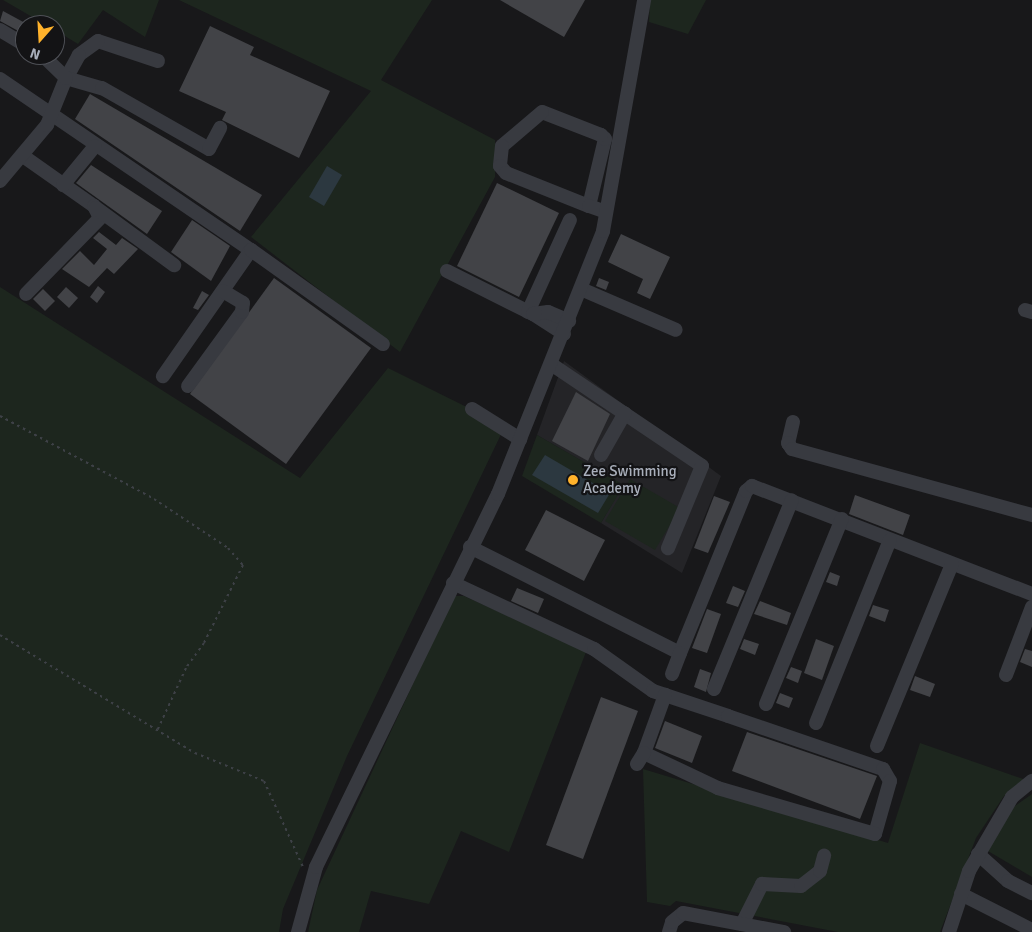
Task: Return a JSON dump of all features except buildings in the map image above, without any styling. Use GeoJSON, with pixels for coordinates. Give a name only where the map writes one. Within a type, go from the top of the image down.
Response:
{"type":"FeatureCollection","features":[{"type":"Feature","properties":{"kind":"street"},"geometry":{"type":"LineString","coordinates":[[298,932],[309,883],[520,439],[581,289],[606,212],[644,0]]}},
{"type":"Feature","properties":{"kind":"street"},"geometry":{"type":"LineString","coordinates":[[0,30],[15,38]]}},
{"type":"Feature","properties":{"kind":"street"},"geometry":{"type":"LineString","coordinates":[[0,181],[23,156],[50,116],[66,78],[79,55],[98,41],[158,60]]}},
{"type":"Feature","properties":{"kind":"street"},"geometry":{"type":"LineString","coordinates":[[52,65],[66,78],[102,88],[210,149],[220,128]]}},
{"type":"Feature","properties":{"kind":"street"},"geometry":{"type":"LineString","coordinates":[[0,79],[94,146],[251,250],[383,344]]}},
{"type":"Feature","properties":{"kind":"street"},"geometry":{"type":"LineString","coordinates":[[589,206],[606,139],[601,134],[542,112],[502,146],[502,170],[589,206],[606,212]]}},
{"type":"Feature","properties":{"kind":"street"},"geometry":{"type":"LineString","coordinates":[[63,185],[94,146]]}},
{"type":"Feature","properties":{"kind":"street"},"geometry":{"type":"LineString","coordinates":[[23,156],[174,265]]}},
{"type":"Feature","properties":{"kind":"street"},"geometry":{"type":"LineString","coordinates":[[26,294],[98,222],[94,206]]}},
{"type":"Feature","properties":{"kind":"street"},"geometry":{"type":"LineString","coordinates":[[531,313],[570,220]]}},
{"type":"Feature","properties":{"kind":"street"},"geometry":{"type":"LineString","coordinates":[[163,376],[251,250]]}},
{"type":"Feature","properties":{"kind":"street"},"geometry":{"type":"LineString","coordinates":[[447,271],[531,313],[564,334]]}},
{"type":"Feature","properties":{"kind":"street"},"geometry":{"type":"LineString","coordinates":[[581,289],[676,330]]}},
{"type":"Feature","properties":{"kind":"street"},"geometry":{"type":"LineString","coordinates":[[188,386],[242,312],[243,303],[224,291]]}},
{"type":"Feature","properties":{"kind":"street"},"geometry":{"type":"LineString","coordinates":[[531,313],[548,312],[569,321]]}},
{"type":"Feature","properties":{"kind":"street"},"geometry":{"type":"LineString","coordinates":[[551,364],[702,466],[668,548]]}},
{"type":"Feature","properties":{"kind":"street"},"geometry":{"type":"LineString","coordinates":[[472,409],[520,439]]}},
{"type":"Feature","properties":{"kind":"street"},"geometry":{"type":"LineString","coordinates":[[601,455],[625,413]]}},
{"type":"Feature","properties":{"kind":"street"},"geometry":{"type":"LineString","coordinates":[[793,422],[788,443],[792,449],[1032,515]]}},
{"type":"Feature","properties":{"kind":"street"},"geometry":{"type":"LineString","coordinates":[[672,674],[748,488],[758,486],[890,540],[1032,594]]}},
{"type":"Feature","properties":{"kind":"street"},"geometry":{"type":"LineString","coordinates":[[714,689],[792,500]]}},
{"type":"Feature","properties":{"kind":"street"},"geometry":{"type":"LineString","coordinates":[[766,704],[842,519]]}},
{"type":"Feature","properties":{"kind":"street"},"geometry":{"type":"LineString","coordinates":[[816,723],[890,540]]}},
{"type":"Feature","properties":{"kind":"street"},"geometry":{"type":"LineString","coordinates":[[470,547],[680,653]]}},
{"type":"Feature","properties":{"kind":"street"},"geometry":{"type":"LineString","coordinates":[[877,746],[952,564]]}},
{"type":"Feature","properties":{"kind":"street"},"geometry":{"type":"LineString","coordinates":[[453,583],[594,649],[665,695],[883,769],[890,781],[875,834],[718,788],[641,758],[665,695]]}},
{"type":"Feature","properties":{"kind":"street"},"geometry":{"type":"LineString","coordinates":[[1006,675],[1032,607]]}},
{"type":"Feature","properties":{"kind":"street"},"geometry":{"type":"LineString","coordinates":[[948,932],[961,894],[978,854],[1012,797],[1032,781]]}},
{"type":"Feature","properties":{"kind":"street"},"geometry":{"type":"LineString","coordinates":[[978,854],[1008,881],[1032,893]]}},
{"type":"Feature","properties":{"kind":"street"},"geometry":{"type":"LineString","coordinates":[[745,927],[762,884],[801,886],[820,871],[824,856]]}},
{"type":"Feature","properties":{"kind":"street"},"geometry":{"type":"LineString","coordinates":[[961,894],[1032,930]]}},
{"type":"Feature","properties":{"kind":"street"},"geometry":{"type":"LineString","coordinates":[[669,932],[672,922],[683,913],[745,927],[784,932]]}},
{"type":"Feature","properties":{"kind":"path"},"geometry":{"type":"LineString","coordinates":[[0,416],[154,499],[228,548],[243,565],[204,643],[186,668],[157,731]]}},
{"type":"Feature","properties":{"kind":"path"},"geometry":{"type":"LineString","coordinates":[[0,635],[76,677],[157,731],[264,781],[309,883]]}},
{"type":"Feature","properties":{"kind":"shaded area"},"geometry":{"type":"Polygon","coordinates":[[[3,0],[159,0],[145,37],[103,10],[78,44],[65,36],[65,15],[29,15],[3,0]]]}},
{"type":"Feature","properties":{"kind":"shaded area"},"geometry":{"type":"Polygon","coordinates":[[[179,0],[432,0],[381,80],[495,140],[495,177],[400,352],[251,237],[371,91],[179,0]]]}},
{"type":"Feature","properties":{"kind":"shaded area"},"geometry":{"type":"Polygon","coordinates":[[[650,0],[706,0],[688,34],[649,22],[650,0]]]}},
{"type":"Feature","properties":{"kind":"shaded area"},"geometry":{"type":"Polygon","coordinates":[[[327,166],[342,175],[324,206],[309,197],[327,166]]]}},
{"type":"Feature","properties":{"kind":"shaded area"},"geometry":{"type":"Polygon","coordinates":[[[0,287],[300,478],[388,368],[505,426],[347,756],[283,909],[279,932],[0,932],[0,287]]]}},
{"type":"Feature","properties":{"kind":"shaded area"},"geometry":{"type":"Polygon","coordinates":[[[564,361],[721,476],[682,573],[601,523],[623,485],[537,435],[564,361]]]}},
{"type":"Feature","properties":{"kind":"shaded area","name":"Zee Swimming Academy"},"geometry":{"type":"Polygon","coordinates":[[[537,435],[624,485],[601,523],[522,476],[537,435]]]}},
{"type":"Feature","properties":{"kind":"shaded area"},"geometry":{"type":"Polygon","coordinates":[[[545,455],[610,493],[598,513],[532,475],[545,455]]]}},
{"type":"Feature","properties":{"kind":"shaded area"},"geometry":{"type":"Polygon","coordinates":[[[630,479],[680,508],[655,550],[605,521],[630,479]]]}},
{"type":"Feature","properties":{"kind":"shaded area"},"geometry":{"type":"Polygon","coordinates":[[[454,596],[464,596],[586,652],[509,852],[461,831],[429,904],[371,891],[359,932],[308,932],[317,890],[454,596]]]}},
{"type":"Feature","properties":{"kind":"shaded area"},"geometry":{"type":"Polygon","coordinates":[[[920,743],[1026,780],[1004,796],[976,838],[940,932],[838,932],[676,901],[670,906],[647,902],[643,769],[888,843],[920,743]]]}},
{"type":"Feature","properties":{"kind":"shaded area"},"geometry":{"type":"Polygon","coordinates":[[[1032,794],[1032,877],[988,851],[1012,808],[1032,794]]]}},
{"type":"Feature","properties":{"kind":"place","name":"Zee Swimming Academy"},"geometry":{"type":"Point","coordinates":[573,480]}}]}
